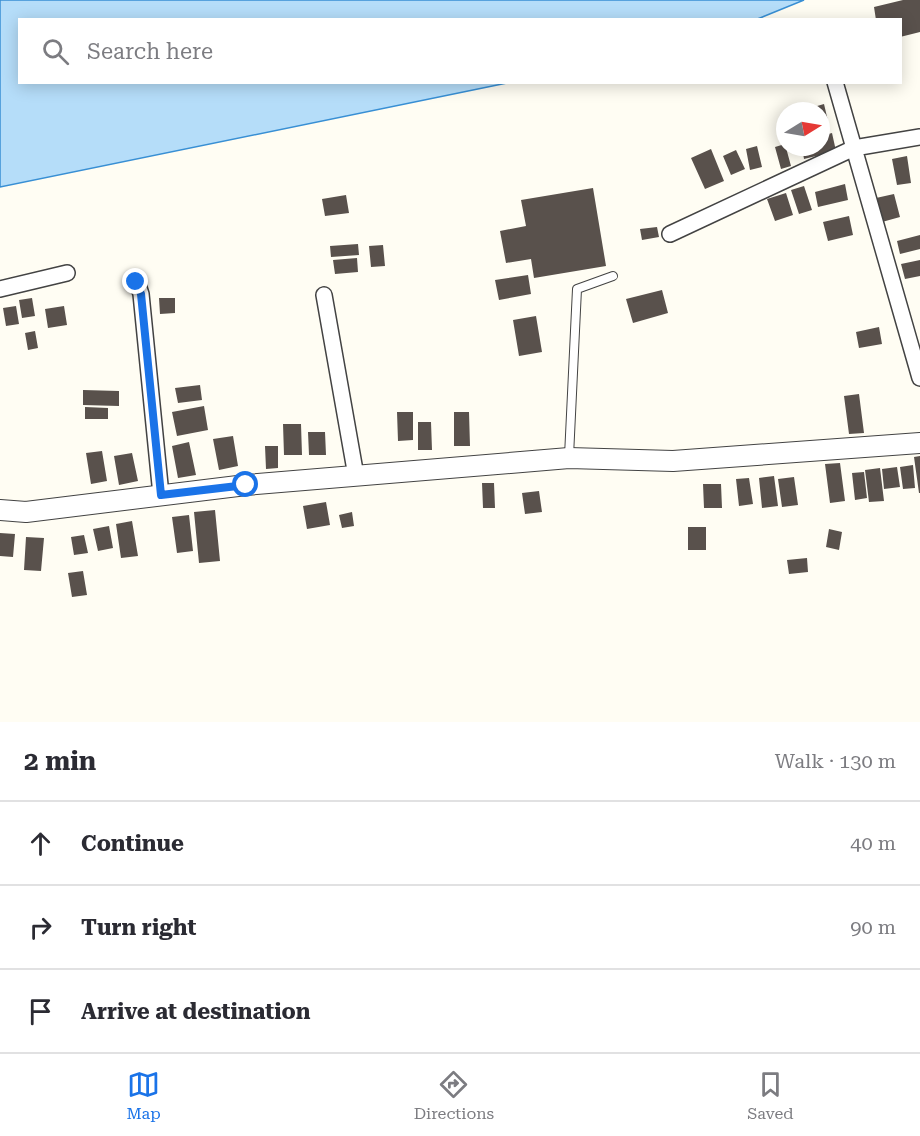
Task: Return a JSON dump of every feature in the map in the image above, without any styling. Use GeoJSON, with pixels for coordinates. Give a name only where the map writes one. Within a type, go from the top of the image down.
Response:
{"type":"FeatureCollection","features":[{"type":"Feature","properties":{"kind":"street"},"geometry":{"type":"LineString","coordinates":[[836,84],[920,378]]}},
{"type":"Feature","properties":{"kind":"street"},"geometry":{"type":"LineString","coordinates":[[670,234],[854,148],[920,137]]}},
{"type":"Feature","properties":{"kind":"street"},"geometry":{"type":"LineString","coordinates":[[0,289],[67,273]]}},
{"type":"Feature","properties":{"kind":"street"},"geometry":{"type":"LineString","coordinates":[[136,282],[141,294],[161,495]]}},
{"type":"Feature","properties":{"kind":"street"},"geometry":{"type":"LineString","coordinates":[[324,295],[356,476]]}},
{"type":"Feature","properties":{"kind":"street"},"geometry":{"type":"LineString","coordinates":[[0,510],[26,512],[161,495],[569,458],[673,461],[920,443]]}},
{"type":"Feature","properties":{"kind":"lane"},"geometry":{"type":"LineString","coordinates":[[569,458],[577,289],[613,276]]}},
{"type":"Feature","properties":{"kind":"water"},"geometry":{"type":"Polygon","coordinates":[[[0,0],[804,0],[760,18],[18,18],[18,84],[502,84],[0,187],[0,0]]]}},
{"type":"Feature","properties":{"kind":"building"},"geometry":{"type":"Polygon","coordinates":[[[903,0],[920,0],[920,32],[902,36],[902,18],[876,18],[874,7],[903,0]]]}},
{"type":"Feature","properties":{"kind":"building"},"geometry":{"type":"Polygon","coordinates":[[[832,133],[836,151],[830,152],[830,134],[832,133]]]}},
{"type":"Feature","properties":{"kind":"building"},"geometry":{"type":"Polygon","coordinates":[[[757,146],[762,167],[750,170],[746,149],[757,146]]]}},
{"type":"Feature","properties":{"kind":"building"},"geometry":{"type":"Polygon","coordinates":[[[711,149],[724,181],[705,189],[691,158],[711,149]]]}},
{"type":"Feature","properties":{"kind":"building"},"geometry":{"type":"Polygon","coordinates":[[[736,150],[745,169],[731,175],[723,156],[736,150]]]}},
{"type":"Feature","properties":{"kind":"building"},"geometry":{"type":"Polygon","coordinates":[[[777,156],[788,156],[791,166],[781,169],[777,156]]]}},
{"type":"Feature","properties":{"kind":"building"},"geometry":{"type":"Polygon","coordinates":[[[907,156],[911,183],[897,185],[892,159],[907,156]]]}},
{"type":"Feature","properties":{"kind":"building"},"geometry":{"type":"Polygon","coordinates":[[[845,184],[848,200],[818,207],[815,192],[845,184]]]}},
{"type":"Feature","properties":{"kind":"building"},"geometry":{"type":"Polygon","coordinates":[[[804,186],[812,210],[799,214],[791,190],[804,186]]]}},
{"type":"Feature","properties":{"kind":"building"},"geometry":{"type":"Polygon","coordinates":[[[593,188],[606,266],[534,278],[531,259],[506,263],[500,231],[526,226],[521,200],[593,188]]]}},
{"type":"Feature","properties":{"kind":"building"},"geometry":{"type":"Polygon","coordinates":[[[786,193],[793,215],[775,221],[767,199],[786,193]]]}},
{"type":"Feature","properties":{"kind":"building"},"geometry":{"type":"Polygon","coordinates":[[[894,194],[900,217],[882,222],[876,198],[894,194]]]}},
{"type":"Feature","properties":{"kind":"building"},"geometry":{"type":"Polygon","coordinates":[[[346,195],[349,213],[325,216],[322,199],[346,195]]]}},
{"type":"Feature","properties":{"kind":"building"},"geometry":{"type":"Polygon","coordinates":[[[849,216],[853,235],[828,241],[823,222],[849,216]]]}},
{"type":"Feature","properties":{"kind":"building"},"geometry":{"type":"Polygon","coordinates":[[[657,227],[659,237],[642,240],[640,229],[657,227]]]}},
{"type":"Feature","properties":{"kind":"building"},"geometry":{"type":"Polygon","coordinates":[[[920,235],[920,249],[900,254],[897,241],[920,235]]]}},
{"type":"Feature","properties":{"kind":"building"},"geometry":{"type":"Polygon","coordinates":[[[358,244],[359,255],[331,257],[330,246],[358,244]]]}},
{"type":"Feature","properties":{"kind":"building"},"geometry":{"type":"Polygon","coordinates":[[[383,245],[385,266],[371,267],[369,246],[383,245]]]}},
{"type":"Feature","properties":{"kind":"building"},"geometry":{"type":"Polygon","coordinates":[[[357,258],[358,272],[335,274],[333,260],[357,258]]]}},
{"type":"Feature","properties":{"kind":"building"},"geometry":{"type":"Polygon","coordinates":[[[920,260],[920,276],[905,279],[901,264],[920,260]]]}},
{"type":"Feature","properties":{"kind":"building"},"geometry":{"type":"Polygon","coordinates":[[[528,275],[531,294],[499,300],[495,280],[528,275]]]}},
{"type":"Feature","properties":{"kind":"building"},"geometry":{"type":"Polygon","coordinates":[[[662,290],[668,313],[633,323],[626,299],[662,290]]]}},
{"type":"Feature","properties":{"kind":"building"},"geometry":{"type":"Polygon","coordinates":[[[32,298],[35,316],[22,318],[19,300],[32,298]]]}},
{"type":"Feature","properties":{"kind":"building"},"geometry":{"type":"Polygon","coordinates":[[[159,298],[175,298],[175,313],[160,314],[159,298]]]}},
{"type":"Feature","properties":{"kind":"building"},"geometry":{"type":"Polygon","coordinates":[[[16,306],[19,324],[6,326],[3,308],[16,306]]]}},
{"type":"Feature","properties":{"kind":"building"},"geometry":{"type":"Polygon","coordinates":[[[64,306],[67,325],[48,328],[45,309],[64,306]]]}},
{"type":"Feature","properties":{"kind":"building"},"geometry":{"type":"Polygon","coordinates":[[[536,316],[542,352],[519,356],[513,320],[536,316]]]}},
{"type":"Feature","properties":{"kind":"building"},"geometry":{"type":"Polygon","coordinates":[[[879,327],[882,344],[859,348],[856,332],[879,327]]]}},
{"type":"Feature","properties":{"kind":"building"},"geometry":{"type":"Polygon","coordinates":[[[35,331],[38,348],[28,350],[25,333],[35,331]]]}},
{"type":"Feature","properties":{"kind":"building"},"geometry":{"type":"Polygon","coordinates":[[[200,385],[202,400],[178,403],[175,388],[200,385]]]}},
{"type":"Feature","properties":{"kind":"building"},"geometry":{"type":"Polygon","coordinates":[[[83,390],[119,391],[119,406],[83,405],[83,390]]]}},
{"type":"Feature","properties":{"kind":"building"},"geometry":{"type":"Polygon","coordinates":[[[859,394],[864,433],[849,434],[844,396],[859,394]]]}},
{"type":"Feature","properties":{"kind":"building"},"geometry":{"type":"Polygon","coordinates":[[[204,406],[208,430],[177,436],[172,412],[204,406]]]}},
{"type":"Feature","properties":{"kind":"building"},"geometry":{"type":"Polygon","coordinates":[[[85,407],[108,408],[108,419],[85,419],[85,407]]]}},
{"type":"Feature","properties":{"kind":"building"},"geometry":{"type":"Polygon","coordinates":[[[397,412],[413,412],[413,440],[398,441],[397,412]]]}},
{"type":"Feature","properties":{"kind":"building"},"geometry":{"type":"Polygon","coordinates":[[[454,412],[469,412],[470,446],[454,446],[454,412]]]}},
{"type":"Feature","properties":{"kind":"building"},"geometry":{"type":"Polygon","coordinates":[[[418,422],[431,422],[432,450],[418,450],[418,422]]]}},
{"type":"Feature","properties":{"kind":"building"},"geometry":{"type":"Polygon","coordinates":[[[283,424],[301,424],[302,455],[284,455],[283,424]]]}},
{"type":"Feature","properties":{"kind":"building"},"geometry":{"type":"Polygon","coordinates":[[[308,432],[325,432],[326,455],[309,455],[308,432]]]}},
{"type":"Feature","properties":{"kind":"building"},"geometry":{"type":"Polygon","coordinates":[[[233,436],[238,466],[219,470],[213,439],[233,436]]]}},
{"type":"Feature","properties":{"kind":"building"},"geometry":{"type":"Polygon","coordinates":[[[189,442],[196,475],[178,478],[172,446],[189,442]]]}},
{"type":"Feature","properties":{"kind":"building"},"geometry":{"type":"Polygon","coordinates":[[[265,446],[278,446],[278,468],[266,469],[265,446]]]}},
{"type":"Feature","properties":{"kind":"building"},"geometry":{"type":"Polygon","coordinates":[[[102,451],[107,481],[91,484],[86,453],[102,451]]]}},
{"type":"Feature","properties":{"kind":"building"},"geometry":{"type":"Polygon","coordinates":[[[132,453],[138,481],[119,485],[114,456],[132,453]]]}},
{"type":"Feature","properties":{"kind":"building"},"geometry":{"type":"Polygon","coordinates":[[[920,456],[920,493],[919,493],[914,457],[920,456]]]}},
{"type":"Feature","properties":{"kind":"building"},"geometry":{"type":"Polygon","coordinates":[[[840,463],[845,501],[830,503],[825,464],[840,463]]]}},
{"type":"Feature","properties":{"kind":"building"},"geometry":{"type":"Polygon","coordinates":[[[913,465],[915,488],[903,489],[900,467],[913,465]]]}},
{"type":"Feature","properties":{"kind":"building"},"geometry":{"type":"Polygon","coordinates":[[[897,467],[900,487],[884,489],[882,469],[897,467]]]}},
{"type":"Feature","properties":{"kind":"building"},"geometry":{"type":"Polygon","coordinates":[[[880,468],[884,501],[869,502],[865,470],[880,468]]]}},
{"type":"Feature","properties":{"kind":"building"},"geometry":{"type":"Polygon","coordinates":[[[864,472],[867,498],[855,500],[852,473],[864,472]]]}},
{"type":"Feature","properties":{"kind":"building"},"geometry":{"type":"Polygon","coordinates":[[[774,476],[778,506],[762,508],[759,478],[774,476]]]}},
{"type":"Feature","properties":{"kind":"building"},"geometry":{"type":"Polygon","coordinates":[[[794,477],[798,505],[782,507],[778,479],[794,477]]]}},
{"type":"Feature","properties":{"kind":"building"},"geometry":{"type":"Polygon","coordinates":[[[749,478],[753,504],[739,506],[736,479],[749,478]]]}},
{"type":"Feature","properties":{"kind":"building"},"geometry":{"type":"Polygon","coordinates":[[[482,483],[494,483],[495,508],[483,508],[482,483]]]}},
{"type":"Feature","properties":{"kind":"building"},"geometry":{"type":"Polygon","coordinates":[[[703,484],[721,484],[722,508],[704,508],[703,484]]]}},
{"type":"Feature","properties":{"kind":"building"},"geometry":{"type":"Polygon","coordinates":[[[539,491],[542,512],[525,514],[522,493],[539,491]]]}},
{"type":"Feature","properties":{"kind":"building"},"geometry":{"type":"Polygon","coordinates":[[[326,502],[330,525],[307,529],[303,506],[326,502]]]}},
{"type":"Feature","properties":{"kind":"building"},"geometry":{"type":"Polygon","coordinates":[[[215,510],[220,561],[199,563],[194,512],[215,510]]]}},
{"type":"Feature","properties":{"kind":"building"},"geometry":{"type":"Polygon","coordinates":[[[352,512],[354,526],[342,528],[339,515],[352,512]]]}},
{"type":"Feature","properties":{"kind":"building"},"geometry":{"type":"Polygon","coordinates":[[[189,515],[193,551],[177,553],[172,517],[189,515]]]}},
{"type":"Feature","properties":{"kind":"building"},"geometry":{"type":"Polygon","coordinates":[[[132,521],[138,556],[121,558],[116,524],[132,521]]]}},
{"type":"Feature","properties":{"kind":"building"},"geometry":{"type":"Polygon","coordinates":[[[109,526],[113,548],[98,551],[93,529],[109,526]]]}},
{"type":"Feature","properties":{"kind":"building"},"geometry":{"type":"Polygon","coordinates":[[[688,527],[706,527],[706,550],[688,550],[688,527]]]}},
{"type":"Feature","properties":{"kind":"building"},"geometry":{"type":"Polygon","coordinates":[[[829,529],[842,532],[839,550],[826,547],[829,529]]]}},
{"type":"Feature","properties":{"kind":"building"},"geometry":{"type":"Polygon","coordinates":[[[0,533],[15,534],[13,557],[0,556],[0,533]]]}},
{"type":"Feature","properties":{"kind":"building"},"geometry":{"type":"Polygon","coordinates":[[[84,535],[88,553],[74,555],[71,537],[84,535]]]}},
{"type":"Feature","properties":{"kind":"building"},"geometry":{"type":"Polygon","coordinates":[[[26,537],[44,538],[41,571],[24,570],[26,537]]]}},
{"type":"Feature","properties":{"kind":"building"},"geometry":{"type":"Polygon","coordinates":[[[807,558],[808,572],[789,574],[787,560],[807,558]]]}},
{"type":"Feature","properties":{"kind":"building"},"geometry":{"type":"Polygon","coordinates":[[[83,571],[87,595],[72,597],[68,573],[83,571]]]}},
{"type":"Feature","properties":{"kind":"route"},"geometry":{"type":"LineString","coordinates":[[136,282],[141,294],[161,495],[246,485]]}}]}
